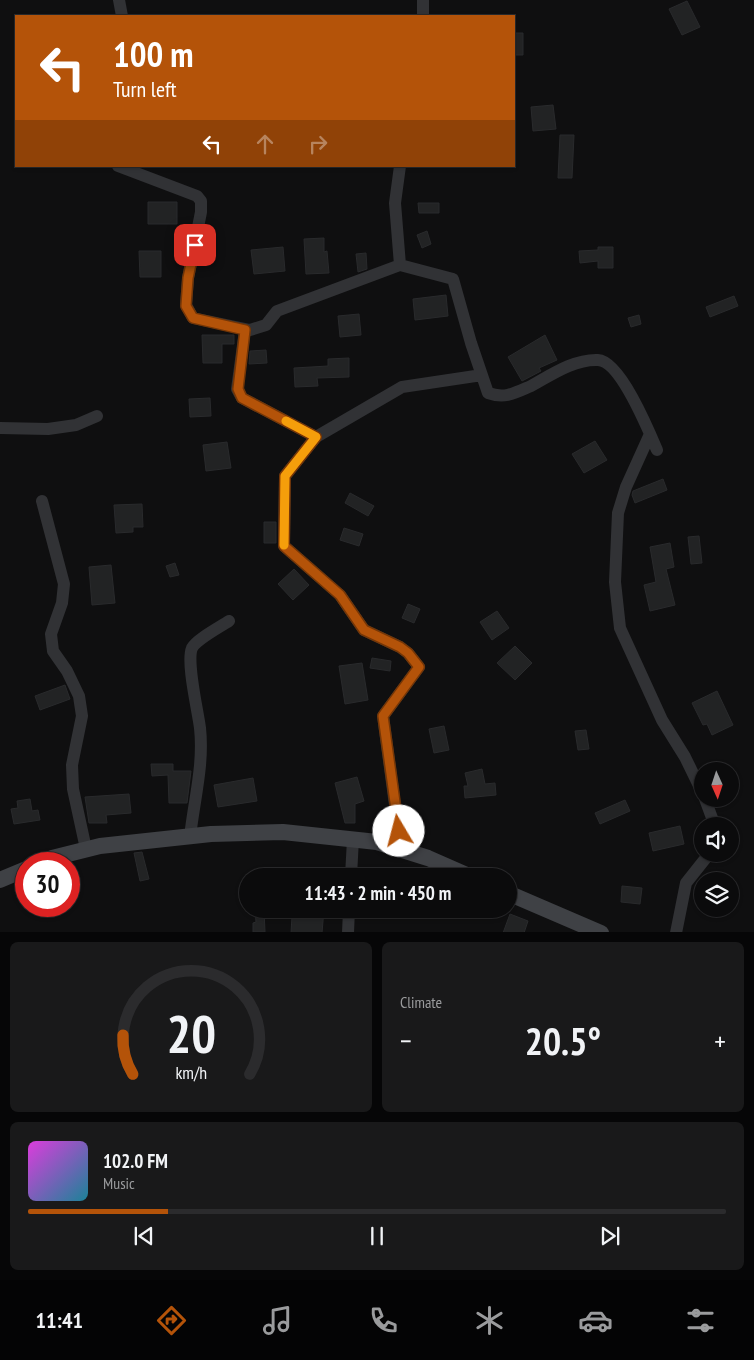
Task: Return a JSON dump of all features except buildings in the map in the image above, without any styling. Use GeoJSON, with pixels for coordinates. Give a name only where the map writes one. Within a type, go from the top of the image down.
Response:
{"type":"FeatureCollection","features":[{"type":"Feature","properties":{"kind":"street"},"geometry":{"type":"LineString","coordinates":[[119,0],[122,15]]}},
{"type":"Feature","properties":{"kind":"street"},"geometry":{"type":"LineString","coordinates":[[423,0],[423,15]]}},
{"type":"Feature","properties":{"kind":"street"},"geometry":{"type":"LineString","coordinates":[[121,167],[197,196],[201,201],[201,212],[188,278],[186,306],[193,318],[250,330],[266,325],[277,310],[400,264],[453,279],[471,343],[488,393],[497,396],[511,396],[572,364],[599,360],[612,367],[626,386],[657,450]]}},
{"type":"Feature","properties":{"kind":"street"},"geometry":{"type":"LineString","coordinates":[[400,167],[395,203],[400,264]]}},
{"type":"Feature","properties":{"kind":"street"},"geometry":{"type":"LineString","coordinates":[[245,330],[238,389],[242,398],[316,437]]}},
{"type":"Feature","properties":{"kind":"street"},"geometry":{"type":"LineString","coordinates":[[401,850],[383,716],[419,667],[408,653],[400,647],[364,630],[340,595],[284,546],[285,476],[316,437],[402,387],[482,375]]}},
{"type":"Feature","properties":{"kind":"street"},"geometry":{"type":"LineString","coordinates":[[0,428],[48,429],[76,425],[97,416]]}},
{"type":"Feature","properties":{"kind":"street"},"geometry":{"type":"LineString","coordinates":[[650,434],[626,486],[618,513],[615,582],[620,628],[662,720],[685,756],[694,775]]}},
{"type":"Feature","properties":{"kind":"street"},"geometry":{"type":"LineString","coordinates":[[42,501],[64,584],[62,603],[52,634],[53,651],[67,671],[79,696],[82,716],[72,764],[73,789],[86,849]]}},
{"type":"Feature","properties":{"kind":"street"},"geometry":{"type":"LineString","coordinates":[[190,838],[202,761],[202,745],[190,653],[193,646],[229,621]]}},
{"type":"Feature","properties":{"kind":"street"},"geometry":{"type":"LineString","coordinates":[[75,852],[100,846],[147,840],[190,838],[211,834],[283,832],[377,842],[428,858],[451,868]]}},
{"type":"Feature","properties":{"kind":"street"},"geometry":{"type":"LineString","coordinates":[[351,868],[353,839]]}},
{"type":"Feature","properties":{"kind":"street"},"geometry":{"type":"LineString","coordinates":[[676,932],[686,883],[702,862]]}},
{"type":"Feature","properties":{"kind":"street"},"geometry":{"type":"LineString","coordinates":[[0,880],[15,874]]}},
{"type":"Feature","properties":{"kind":"street"},"geometry":{"type":"LineString","coordinates":[[517,897],[601,932]]}},
{"type":"Feature","properties":{"kind":"street"},"geometry":{"type":"LineString","coordinates":[[348,932],[349,918]]}},
{"type":"Feature","properties":{"kind":"slow traffic"},"geometry":{"type":"LineString","coordinates":[[284,545],[285,476],[316,437],[286,421]]}},
{"type":"Feature","properties":{"kind":"route"},"geometry":{"type":"LineString","coordinates":[[195,245],[188,278],[186,306],[193,318],[245,330],[238,389],[242,398],[316,437],[285,476],[284,546],[340,595],[364,630],[400,647],[408,653],[419,667],[383,716],[399,831]]}}]}
